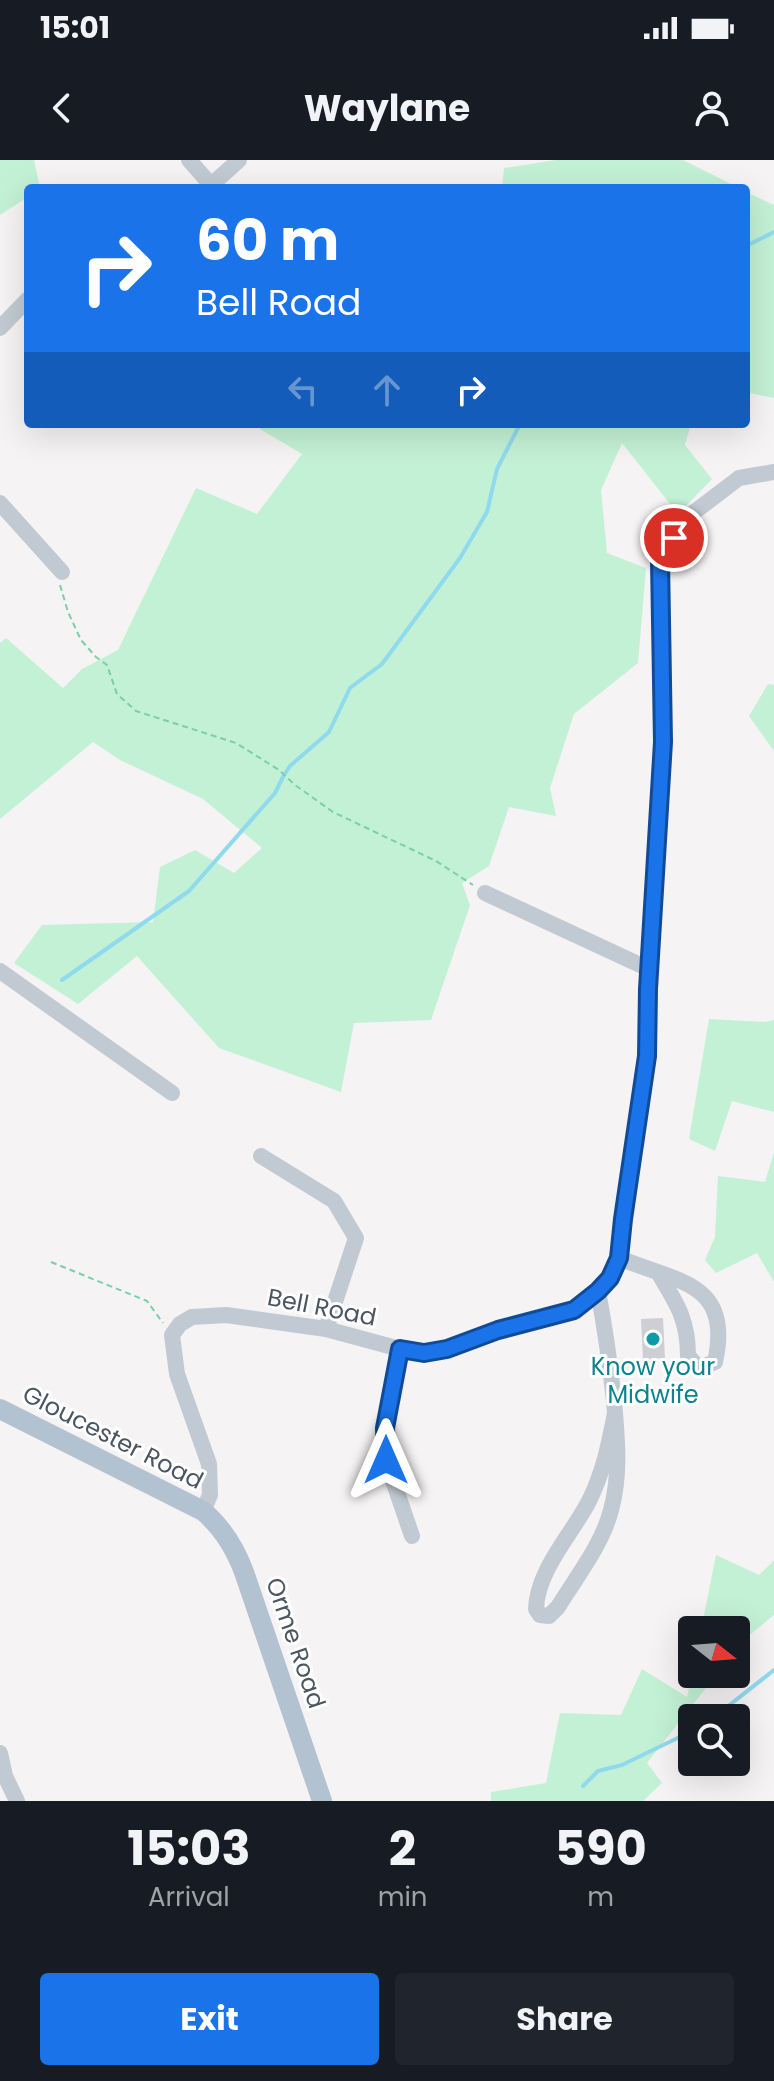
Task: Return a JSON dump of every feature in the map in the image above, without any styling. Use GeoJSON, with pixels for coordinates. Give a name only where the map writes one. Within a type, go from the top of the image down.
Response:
{"type":"FeatureCollection","features":[{"type":"Feature","properties":{"kind":"main road","name":"Gloucester Road"},"geometry":{"type":"LineString","coordinates":[[0,1409],[203,1511]]}},
{"type":"Feature","properties":{"kind":"main road","name":"Orme Road"},"geometry":{"type":"LineString","coordinates":[[203,1511],[217,1523],[238,1555],[322,1801]]}},
{"type":"Feature","properties":{"kind":"street"},"geometry":{"type":"LineString","coordinates":[[189,160],[208,184]]}},
{"type":"Feature","properties":{"kind":"street"},"geometry":{"type":"LineString","coordinates":[[212,184],[239,160]]}},
{"type":"Feature","properties":{"kind":"street"},"geometry":{"type":"LineString","coordinates":[[0,328],[24,303]]}},
{"type":"Feature","properties":{"kind":"street","name":"Bell Road"},"geometry":{"type":"LineString","coordinates":[[172,1335],[180,1324],[192,1317],[226,1315],[326,1329],[424,1353],[447,1349],[498,1330],[574,1310],[610,1278],[619,1258],[647,1056],[648,989],[663,742],[660,560],[689,516],[739,478],[774,472]]}},
{"type":"Feature","properties":{"kind":"street"},"geometry":{"type":"LineString","coordinates":[[0,503],[62,572]]}},
{"type":"Feature","properties":{"kind":"street"},"geometry":{"type":"LineString","coordinates":[[485,893],[651,970]]}},
{"type":"Feature","properties":{"kind":"street"},"geometry":{"type":"LineString","coordinates":[[0,971],[172,1093]]}},
{"type":"Feature","properties":{"kind":"street"},"geometry":{"type":"LineString","coordinates":[[261,1156],[334,1201],[356,1238],[326,1329]]}},
{"type":"Feature","properties":{"kind":"street"},"geometry":{"type":"LineString","coordinates":[[619,1258],[700,1290],[717,1313],[720,1341],[715,1362],[699,1368],[688,1356],[688,1339],[680,1309],[659,1274]]}},
{"type":"Feature","properties":{"kind":"street"},"geometry":{"type":"LineString","coordinates":[[598,1291],[608,1343],[618,1437],[618,1475],[611,1511],[602,1535],[558,1607],[549,1616],[540,1615],[536,1609],[539,1586],[589,1501],[606,1459],[615,1413]]}},
{"type":"Feature","properties":{"kind":"street"},"geometry":{"type":"LineString","coordinates":[[172,1335],[177,1374],[209,1464],[210,1495],[203,1511]]}},
{"type":"Feature","properties":{"kind":"street"},"geometry":{"type":"LineString","coordinates":[[400,1349],[385,1428],[386,1460],[412,1536]]}},
{"type":"Feature","properties":{"kind":"street"},"geometry":{"type":"LineString","coordinates":[[0,1753],[5,1776],[17,1801]]}},
{"type":"Feature","properties":{"kind":"path"},"geometry":{"type":"LineString","coordinates":[[62,572],[60,586],[81,640],[107,665],[117,694],[136,711],[236,743],[279,770],[333,812],[436,861],[485,893]]}},
{"type":"Feature","properties":{"kind":"path"},"geometry":{"type":"LineString","coordinates":[[51,1262],[147,1301],[172,1335]]}},
{"type":"Feature","properties":{"kind":"green space"},"geometry":{"type":"Polygon","coordinates":[[[0,160],[34,160],[39,184],[24,184],[24,200],[0,215],[0,160]]]}},
{"type":"Feature","properties":{"kind":"green space"},"geometry":{"type":"Polygon","coordinates":[[[556,160],[683,160],[731,184],[502,184],[504,168],[556,160]]]}},
{"type":"Feature","properties":{"kind":"green space"},"geometry":{"type":"Polygon","coordinates":[[[750,194],[774,205],[774,398],[750,393],[750,194]]]}},
{"type":"Feature","properties":{"kind":"green space"},"geometry":{"type":"Polygon","coordinates":[[[690,428],[685,445],[712,479],[678,514],[622,443],[601,490],[607,553],[646,568],[638,663],[574,714],[550,788],[556,816],[509,807],[489,866],[462,883],[470,905],[431,1020],[354,1023],[341,1092],[219,1048],[137,956],[78,1004],[14,963],[42,925],[153,922],[160,867],[195,850],[234,873],[262,848],[203,799],[120,760],[93,742],[0,819],[0,643],[6,638],[63,688],[82,669],[118,650],[196,488],[257,514],[302,454],[260,429],[690,428]]]}},
{"type":"Feature","properties":{"kind":"green space"},"geometry":{"type":"Polygon","coordinates":[[[768,684],[774,685],[774,751],[749,716],[768,684]]]}},
{"type":"Feature","properties":{"kind":"green space"},"geometry":{"type":"Polygon","coordinates":[[[709,1019],[774,1020],[774,1112],[732,1101],[715,1151],[689,1139],[709,1019]]]}},
{"type":"Feature","properties":{"kind":"green space"},"geometry":{"type":"Polygon","coordinates":[[[774,1152],[774,1282],[757,1253],[716,1273],[705,1260],[715,1237],[718,1176],[765,1182],[774,1152]]]}},
{"type":"Feature","properties":{"kind":"green space"},"geometry":{"type":"Polygon","coordinates":[[[716,1555],[759,1575],[774,1560],[774,1615],[750,1635],[750,1616],[704,1616],[716,1555]]]}},
{"type":"Feature","properties":{"kind":"green space"},"geometry":{"type":"Polygon","coordinates":[[[642,1669],[687,1697],[689,1688],[706,1688],[693,1704],[678,1704],[678,1724],[647,1763],[662,1783],[643,1801],[491,1801],[491,1792],[546,1783],[560,1713],[621,1715],[642,1669]]]}},
{"type":"Feature","properties":{"kind":"building","name":"Know your Midwife"},"geometry":{"type":"Polygon","coordinates":[[[663,1318],[665,1358],[643,1360],[641,1319],[663,1318]]]}},
{"type":"Feature","properties":{"kind":"waterway"},"geometry":{"type":"LineString","coordinates":[[750,244],[774,232]]}},
{"type":"Feature","properties":{"kind":"waterway"},"geometry":{"type":"LineString","coordinates":[[62,980],[189,891],[275,793],[290,766],[329,732],[350,688],[382,664],[460,558],[487,512],[497,469],[518,428]]}},
{"type":"Feature","properties":{"kind":"waterway"},"geometry":{"type":"LineString","coordinates":[[731,1704],[774,1670]]}},
{"type":"Feature","properties":{"kind":"waterway"},"geometry":{"type":"LineString","coordinates":[[583,1786],[598,1771],[622,1765],[678,1738]]}},
{"type":"Feature","properties":{"kind":"place","name":"Know your Midwife"},"geometry":{"type":"Point","coordinates":[653,1339]}},
{"type":"Feature","properties":{"kind":"route"},"geometry":{"type":"LineString","coordinates":[[386,1460],[385,1428],[400,1349],[424,1353],[447,1349],[498,1330],[574,1310],[610,1278],[619,1258],[647,1056],[648,989],[663,742],[660,560],[674,538]]}}]}
